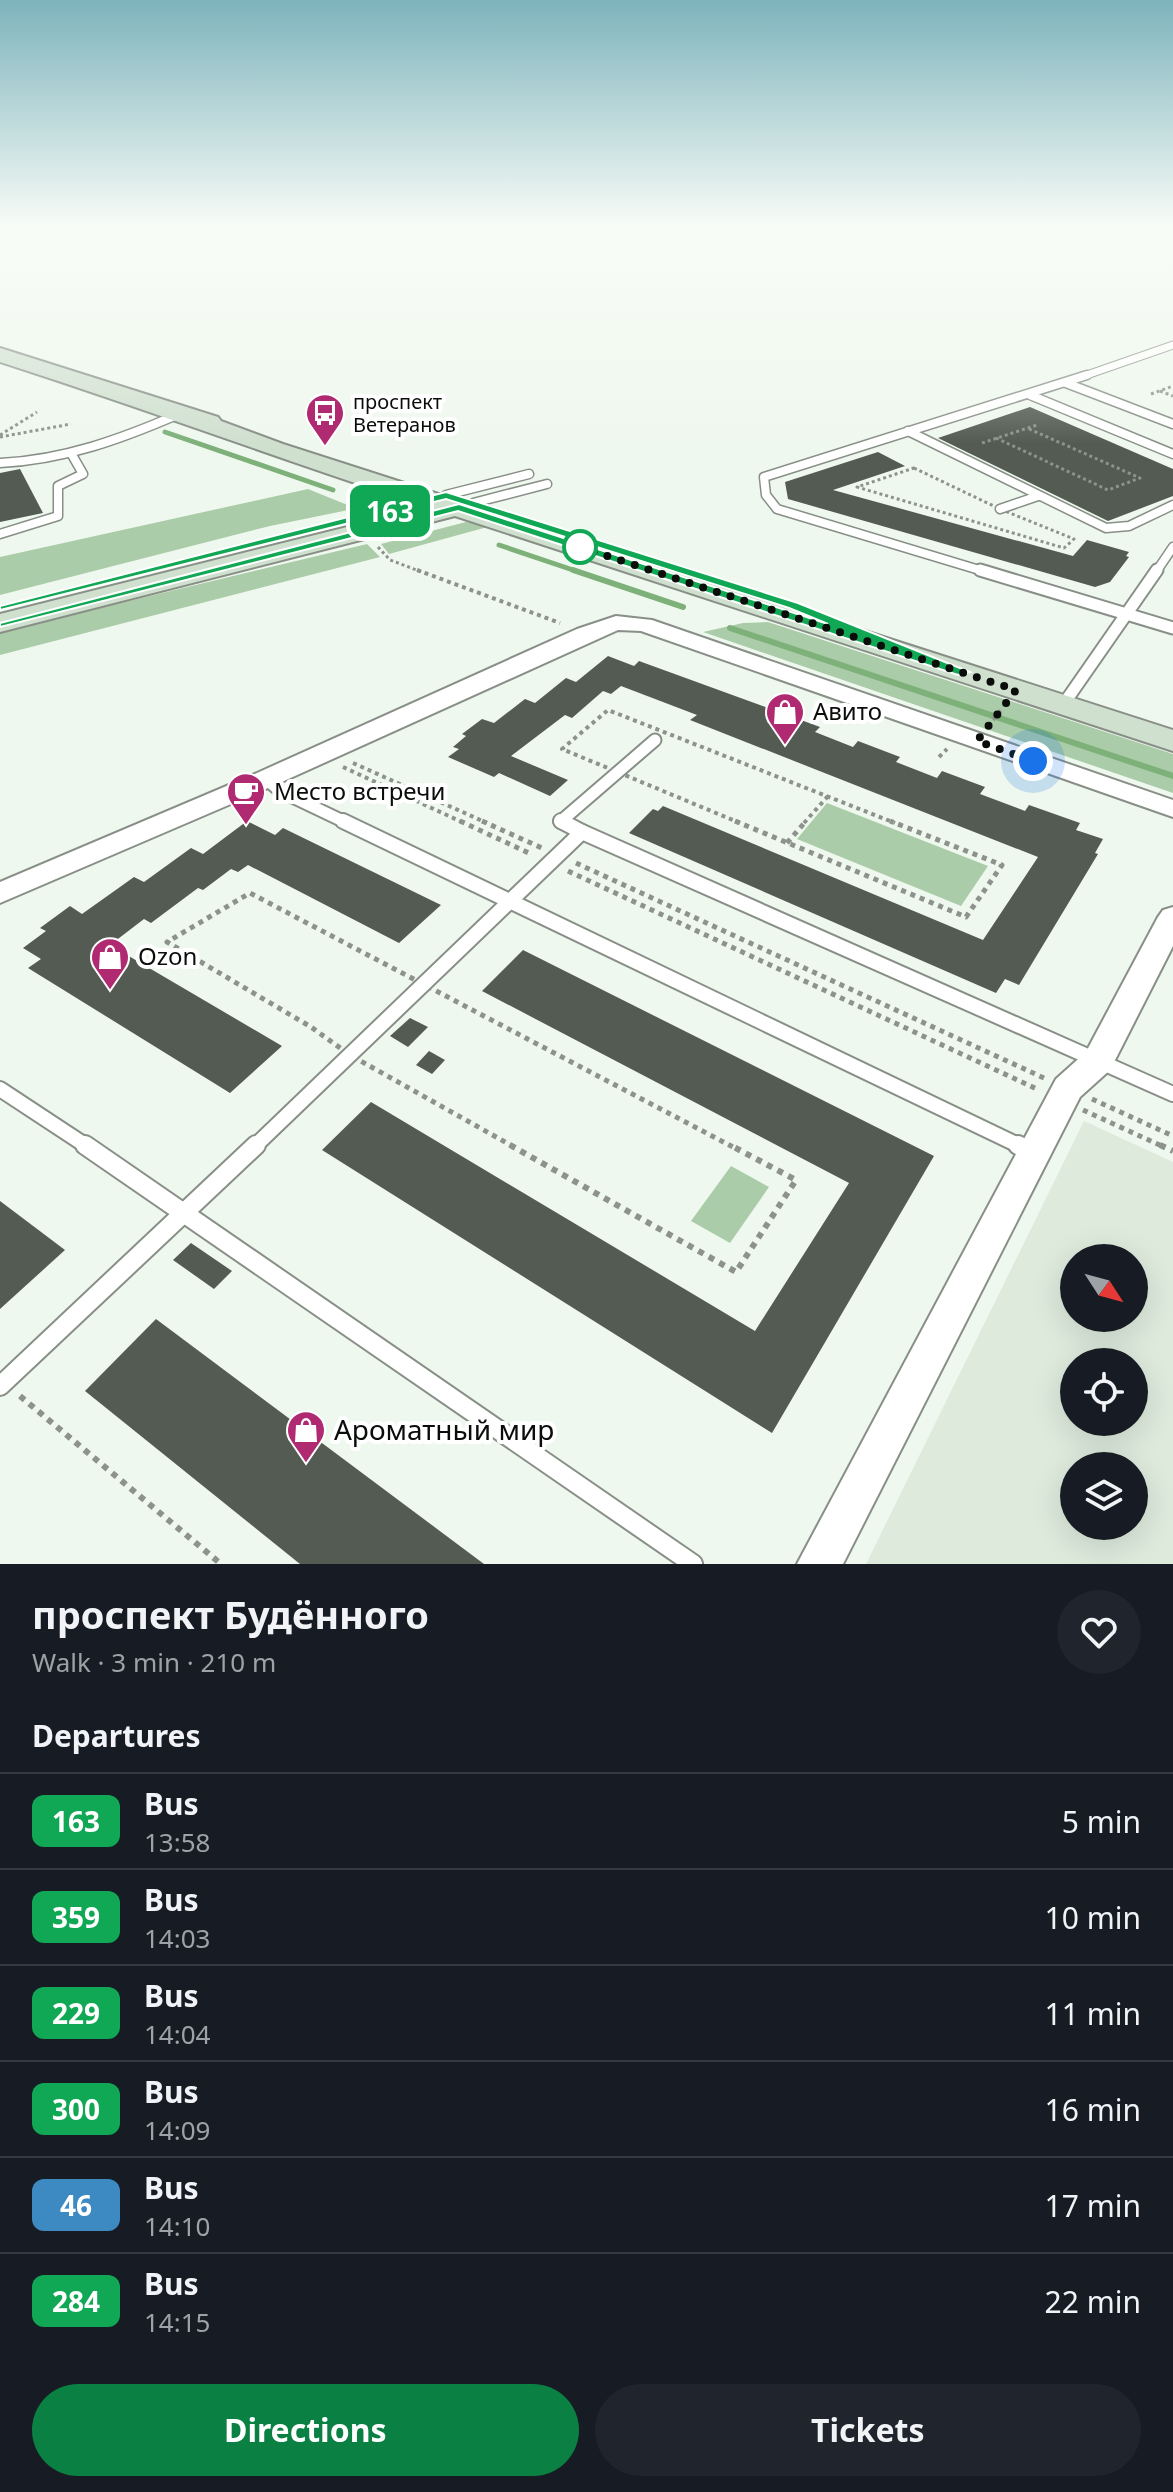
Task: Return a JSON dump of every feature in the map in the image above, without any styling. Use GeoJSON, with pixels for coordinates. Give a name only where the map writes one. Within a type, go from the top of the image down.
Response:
{"type":"FeatureCollection","features":[{"type":"Feature","properties":{"kind":"main road"},"geometry":{"type":"LineString","coordinates":[[0,355],[452,501],[793,606],[963,672],[1173,741]]}},
{"type":"Feature","properties":{"kind":"main road"},"geometry":{"type":"LineString","coordinates":[[184,415],[244,439],[382,484],[452,501]]}},
{"type":"Feature","properties":{"kind":"main road"},"geometry":{"type":"LineString","coordinates":[[377,515],[391,502],[392,497],[382,484]]}},
{"type":"Feature","properties":{"kind":"main road"},"geometry":{"type":"LineString","coordinates":[[0,606],[377,515],[452,501]]}},
{"type":"Feature","properties":{"kind":"main road"},"geometry":{"type":"LineString","coordinates":[[0,623],[452,501]]}},
{"type":"Feature","properties":{"kind":"street"},"geometry":{"type":"LineString","coordinates":[[0,893],[266,779],[585,634],[626,622],[644,625],[1173,809]]}},
{"type":"Feature","properties":{"kind":"street"},"geometry":{"type":"LineString","coordinates":[[819,1564],[1065,1094],[1098,1061],[1173,917]]}},
{"type":"Feature","properties":{"kind":"lane"},"geometry":{"type":"LineString","coordinates":[[1171,347],[1030,395],[764,477],[766,498],[777,509],[1173,628]]}},
{"type":"Feature","properties":{"kind":"lane"},"geometry":{"type":"LineString","coordinates":[[1066,383],[1173,424]]}},
{"type":"Feature","properties":{"kind":"lane"},"geometry":{"type":"LineString","coordinates":[[1030,395],[1173,454]]}},
{"type":"Feature","properties":{"kind":"lane"},"geometry":{"type":"LineString","coordinates":[[0,463],[71,453],[118,441],[184,415]]}},
{"type":"Feature","properties":{"kind":"lane"},"geometry":{"type":"LineString","coordinates":[[908,431],[1106,528],[1129,526],[1173,505]]}},
{"type":"Feature","properties":{"kind":"lane"},"geometry":{"type":"LineString","coordinates":[[0,534],[58,516],[58,486],[83,474],[71,453]]}},
{"type":"Feature","properties":{"kind":"lane"},"geometry":{"type":"LineString","coordinates":[[452,501],[529,474]]}},
{"type":"Feature","properties":{"kind":"lane"},"geometry":{"type":"LineString","coordinates":[[452,501],[547,484]]}},
{"type":"Feature","properties":{"kind":"lane"},"geometry":{"type":"LineString","coordinates":[[1000,509],[1038,496]]}},
{"type":"Feature","properties":{"kind":"lane"},"geometry":{"type":"LineString","coordinates":[[1063,705],[1173,547]]}},
{"type":"Feature","properties":{"kind":"lane"},"geometry":{"type":"LineString","coordinates":[[655,740],[560,822],[1173,1094]]}},
{"type":"Feature","properties":{"kind":"lane"},"geometry":{"type":"LineString","coordinates":[[266,779],[280,791],[1034,1153]]}},
{"type":"Feature","properties":{"kind":"lane"},"geometry":{"type":"LineString","coordinates":[[2,1384],[582,832]]}},
{"type":"Feature","properties":{"kind":"lane"},"geometry":{"type":"LineString","coordinates":[[0,1089],[186,1212],[693,1564]]}},
{"type":"Feature","properties":{"kind":"path"},"geometry":{"type":"LineString","coordinates":[[1151,394],[1173,386]]}},
{"type":"Feature","properties":{"kind":"path"},"geometry":{"type":"LineString","coordinates":[[1160,391],[1173,396]]}},
{"type":"Feature","properties":{"kind":"path"},"geometry":{"type":"LineString","coordinates":[[0,436],[37,412]]}},
{"type":"Feature","properties":{"kind":"path"},"geometry":{"type":"LineString","coordinates":[[0,436],[71,424]]}},
{"type":"Feature","properties":{"kind":"path"},"geometry":{"type":"LineString","coordinates":[[982,443],[1037,425]]}},
{"type":"Feature","properties":{"kind":"path"},"geometry":{"type":"LineString","coordinates":[[996,438],[1108,490],[1140,478],[1027,428]]}},
{"type":"Feature","properties":{"kind":"path"},"geometry":{"type":"LineString","coordinates":[[914,468],[1000,509],[1074,539],[1064,548],[857,487],[914,468]]}},
{"type":"Feature","properties":{"kind":"path"},"geometry":{"type":"LineString","coordinates":[[390,560],[569,626]]}},
{"type":"Feature","properties":{"kind":"path"},"geometry":{"type":"LineString","coordinates":[[977,741],[1016,690]]}},
{"type":"Feature","properties":{"kind":"path"},"geometry":{"type":"LineString","coordinates":[[608,710],[828,796],[1002,865],[966,917],[562,749],[608,710]]}},
{"type":"Feature","properties":{"kind":"path"},"geometry":{"type":"LineString","coordinates":[[347,760],[554,859],[1065,1094],[1173,1151]]}},
{"type":"Feature","properties":{"kind":"path"},"geometry":{"type":"LineString","coordinates":[[337,765],[554,859],[1065,1094],[1173,1136]]}},
{"type":"Feature","properties":{"kind":"path"},"geometry":{"type":"LineString","coordinates":[[787,843],[828,796]]}},
{"type":"Feature","properties":{"kind":"path"},"geometry":{"type":"LineString","coordinates":[[250,893],[423,984],[796,1180],[736,1272],[350,1055],[311,1027],[167,942],[250,893]]}},
{"type":"Feature","properties":{"kind":"path"},"geometry":{"type":"LineString","coordinates":[[2,1384],[221,1564]]}},
{"type":"Feature","properties":{"kind":"shaded area"},"geometry":{"type":"Polygon","coordinates":[[[1084,1121],[1173,1162],[1173,1564],[866,1564],[1084,1121]]]}},
{"type":"Feature","properties":{"kind":"green space"},"geometry":{"type":"Polygon","coordinates":[[[308,489],[345,504],[371,495],[375,501],[368,506],[270,526],[0,595],[0,557],[308,489]]]}},
{"type":"Feature","properties":{"kind":"green space"},"geometry":{"type":"Polygon","coordinates":[[[466,522],[491,526],[389,554],[381,544],[466,522]]]}},
{"type":"Feature","properties":{"kind":"green space"},"geometry":{"type":"Polygon","coordinates":[[[367,544],[380,557],[0,655],[0,632],[367,544]]]}},
{"type":"Feature","properties":{"kind":"green space"},"geometry":{"type":"Polygon","coordinates":[[[768,622],[1173,754],[1173,793],[703,632],[743,623],[768,622]]]}},
{"type":"Feature","properties":{"kind":"green space"},"geometry":{"type":"Polygon","coordinates":[[[827,803],[988,866],[961,906],[797,839],[827,803]]]}},
{"type":"Feature","properties":{"kind":"green space"},"geometry":{"type":"Polygon","coordinates":[[[731,1166],[769,1187],[730,1243],[691,1221],[731,1166]]]}},
{"type":"Feature","properties":{"kind":"building"},"geometry":{"type":"Polygon","coordinates":[[[1030,407],[1173,469],[1173,496],[1108,521],[938,438],[1030,407]]]}},
{"type":"Feature","properties":{"kind":"building"},"geometry":{"type":"Polygon","coordinates":[[[878,452],[905,466],[833,490],[1073,556],[1087,540],[1129,552],[1126,556],[1129,557],[1110,582],[1095,587],[788,499],[785,482],[878,452]]]}},
{"type":"Feature","properties":{"kind":"building"},"geometry":{"type":"Polygon","coordinates":[[[20,469],[43,513],[0,522],[0,473],[20,469]]]}},
{"type":"Feature","properties":{"kind":"building"},"geometry":{"type":"Polygon","coordinates":[[[608,656],[634,666],[639,661],[820,727],[815,732],[853,747],[858,741],[900,757],[896,762],[937,778],[942,771],[985,787],[980,794],[1025,811],[1029,805],[1080,823],[1076,830],[1103,839],[1095,853],[1098,854],[1019,985],[1005,979],[996,993],[629,833],[653,809],[658,811],[663,806],[983,940],[1038,857],[690,720],[697,715],[621,686],[611,694],[603,691],[572,718],[565,715],[511,756],[568,780],[550,796],[499,773],[494,777],[448,757],[459,749],[453,747],[466,736],[462,734],[482,719],[494,723],[525,699],[535,703],[566,678],[576,682],[608,656]]]}},
{"type":"Feature","properties":{"kind":"building"},"geometry":{"type":"Polygon","coordinates":[[[247,821],[275,835],[283,828],[441,905],[399,943],[248,865],[238,872],[231,869],[203,890],[198,888],[151,923],[144,919],[110,945],[282,1046],[230,1093],[28,968],[41,959],[23,948],[46,931],[40,928],[70,906],[82,914],[134,877],[144,882],[191,848],[203,854],[247,821]]]}},
{"type":"Feature","properties":{"kind":"building"},"geometry":{"type":"Polygon","coordinates":[[[523,950],[934,1156],[772,1433],[322,1150],[371,1102],[755,1331],[849,1183],[482,991],[523,950]]]}},
{"type":"Feature","properties":{"kind":"building"},"geometry":{"type":"Polygon","coordinates":[[[410,1018],[428,1027],[408,1047],[390,1036],[410,1018]]]}},
{"type":"Feature","properties":{"kind":"building"},"geometry":{"type":"Polygon","coordinates":[[[429,1051],[445,1060],[432,1074],[416,1065],[429,1051]]]}},
{"type":"Feature","properties":{"kind":"building"},"geometry":{"type":"Polygon","coordinates":[[[0,1201],[65,1250],[0,1309],[0,1201]]]}},
{"type":"Feature","properties":{"kind":"building"},"geometry":{"type":"Polygon","coordinates":[[[191,1243],[232,1271],[214,1289],[173,1260],[191,1243]]]}},
{"type":"Feature","properties":{"kind":"building"},"geometry":{"type":"Polygon","coordinates":[[[156,1319],[484,1564],[300,1564],[85,1391],[156,1319]]]}},
{"type":"Feature","properties":{"kind":"waterway"},"geometry":{"type":"LineString","coordinates":[[165,432],[333,490]]}},
{"type":"Feature","properties":{"kind":"waterway"},"geometry":{"type":"LineString","coordinates":[[499,545],[579,572]]}},
{"type":"Feature","properties":{"kind":"waterway"},"geometry":{"type":"LineString","coordinates":[[573,570],[683,607]]}},
{"type":"Feature","properties":{"kind":"waterway"},"geometry":{"type":"LineString","coordinates":[[730,628],[1173,776]]}},
{"type":"Feature","properties":{"kind":"bus line","name":"163"},"geometry":{"type":"LineString","coordinates":[[0,606],[377,515],[446,495],[793,606],[963,672],[459,508],[0,623]]}},
{"type":"Feature","properties":{"kind":"place","name":"проспект Ветеранов"},"geometry":{"type":"Point","coordinates":[325,447]}},
{"type":"Feature","properties":{"kind":"place","name":"Авито"},"geometry":{"type":"Point","coordinates":[785,746]}},
{"type":"Feature","properties":{"kind":"place","name":"Место встречи"},"geometry":{"type":"Point","coordinates":[246,826]}},
{"type":"Feature","properties":{"kind":"place","name":"Ozon"},"geometry":{"type":"Point","coordinates":[110,991]}},
{"type":"Feature","properties":{"kind":"place","name":"Ароматный мир"},"geometry":{"type":"Point","coordinates":[306,1464]}},
{"type":"Feature","properties":{"kind":"route"},"geometry":{"type":"LineString","coordinates":[[580,547],[1016,690],[977,741],[1033,761]]}}]}
